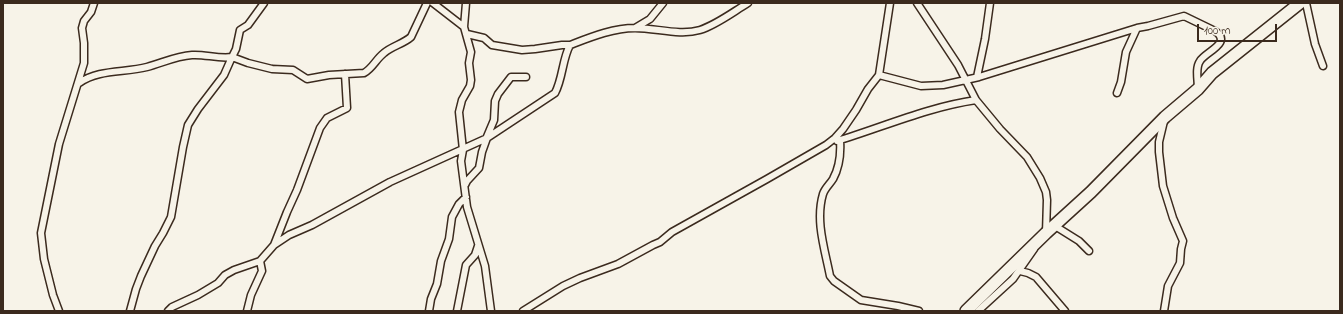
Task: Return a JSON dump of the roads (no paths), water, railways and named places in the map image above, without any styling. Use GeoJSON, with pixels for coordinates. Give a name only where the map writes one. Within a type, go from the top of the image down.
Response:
{"type":"FeatureCollection","features":[{"type":"Feature","properties":{"kind":"highway"},"geometry":{"type":"LineString","coordinates":[[966,311],[1050,229],[1091,192],[1165,117],[1198,89],[1219,66],[1300,3]]}},
{"type":"Feature","properties":{"kind":"street"},"geometry":{"type":"LineString","coordinates":[[59,311],[53,295],[44,259],[41,233],[59,144],[84,63],[82,28],[84,21],[91,12],[94,3]]}},
{"type":"Feature","properties":{"kind":"street"},"geometry":{"type":"LineString","coordinates":[[130,311],[141,276],[171,216],[188,125],[224,74],[236,49],[240,30],[248,25],[264,3]]}},
{"type":"Feature","properties":{"kind":"street"},"geometry":{"type":"LineString","coordinates":[[79,83],[84,79],[95,76],[121,70],[148,67],[179,56],[197,54],[217,58],[232,57],[272,69],[293,70],[308,79],[355,74],[368,71],[383,53],[407,41],[427,3]]}},
{"type":"Feature","properties":{"kind":"street"},"geometry":{"type":"LineString","coordinates":[[433,3],[464,27]]}},
{"type":"Feature","properties":{"kind":"street"},"geometry":{"type":"LineString","coordinates":[[466,3],[464,27],[471,52],[471,80],[462,100],[459,112],[463,150],[462,165],[467,207],[485,266],[491,311]]}},
{"type":"Feature","properties":{"kind":"street"},"geometry":{"type":"LineString","coordinates":[[635,28],[650,19],[663,3]]}},
{"type":"Feature","properties":{"kind":"street"},"geometry":{"type":"LineString","coordinates":[[467,34],[484,38],[492,45],[522,50],[534,49],[570,45],[606,32],[635,28],[678,32],[700,30],[748,3]]}},
{"type":"Feature","properties":{"kind":"street"},"geometry":{"type":"LineString","coordinates":[[826,145],[843,128],[856,110],[868,89],[879,75],[890,3]]}},
{"type":"Feature","properties":{"kind":"street"},"geometry":{"type":"LineString","coordinates":[[918,3],[941,38],[976,100],[1000,129],[1027,157],[1040,178],[1046,192],[1050,229],[1079,241],[1089,251]]}},
{"type":"Feature","properties":{"kind":"street"},"geometry":{"type":"LineString","coordinates":[[977,78],[990,3]]}},
{"type":"Feature","properties":{"kind":"street"},"geometry":{"type":"LineString","coordinates":[[1306,3],[1315,44],[1323,66]]}},
{"type":"Feature","properties":{"kind":"street"},"geometry":{"type":"LineString","coordinates":[[879,75],[921,86],[943,85],[977,78],[1137,28],[1184,16],[1218,33],[1220,42],[1217,47],[1200,61],[1197,76],[1198,89]]}},
{"type":"Feature","properties":{"kind":"street"},"geometry":{"type":"LineString","coordinates":[[1117,92],[1121,82],[1126,52],[1137,28]]}},
{"type":"Feature","properties":{"kind":"street"},"geometry":{"type":"LineString","coordinates":[[168,311],[172,307],[198,295],[218,283],[225,275],[234,270],[260,261],[274,246],[289,235],[312,225],[378,188],[487,139],[555,93],[570,45]]}},
{"type":"Feature","properties":{"kind":"street"},"geometry":{"type":"LineString","coordinates":[[274,246],[320,128],[327,118],[347,108],[345,74]]}},
{"type":"Feature","properties":{"kind":"street"},"geometry":{"type":"LineString","coordinates":[[465,185],[479,168],[482,152],[494,120],[498,94],[511,77],[526,77]]}},
{"type":"Feature","properties":{"kind":"street"},"geometry":{"type":"LineString","coordinates":[[523,311],[564,286],[580,278],[618,264],[660,242],[672,232],[826,145],[872,131],[919,113],[958,102],[976,100]]}},
{"type":"Feature","properties":{"kind":"street"},"geometry":{"type":"LineString","coordinates":[[1164,311],[1168,286],[1180,263],[1183,242],[1173,218],[1163,186],[1159,142],[1165,117]]}},
{"type":"Feature","properties":{"kind":"street"},"geometry":{"type":"LineString","coordinates":[[840,140],[841,154],[839,164],[833,178],[823,194],[820,212],[822,239],[830,276],[861,300],[918,311]]}},
{"type":"Feature","properties":{"kind":"street"},"geometry":{"type":"LineString","coordinates":[[450,155],[457,159],[462,165]]}},
{"type":"Feature","properties":{"kind":"street"},"geometry":{"type":"LineString","coordinates":[[429,311],[431,299],[437,284],[441,261],[449,239],[452,217],[459,204],[466,196]]}},
{"type":"Feature","properties":{"kind":"street"},"geometry":{"type":"LineString","coordinates":[[978,311],[1020,271],[1032,254],[1036,243]]}},
{"type":"Feature","properties":{"kind":"street"},"geometry":{"type":"LineString","coordinates":[[457,311],[466,265],[475,255],[478,246]]}},
{"type":"Feature","properties":{"kind":"street"},"geometry":{"type":"LineString","coordinates":[[247,311],[251,295],[262,271],[260,261]]}},
{"type":"Feature","properties":{"kind":"street"},"geometry":{"type":"LineString","coordinates":[[1020,271],[1036,277],[1065,311]]}}]}
